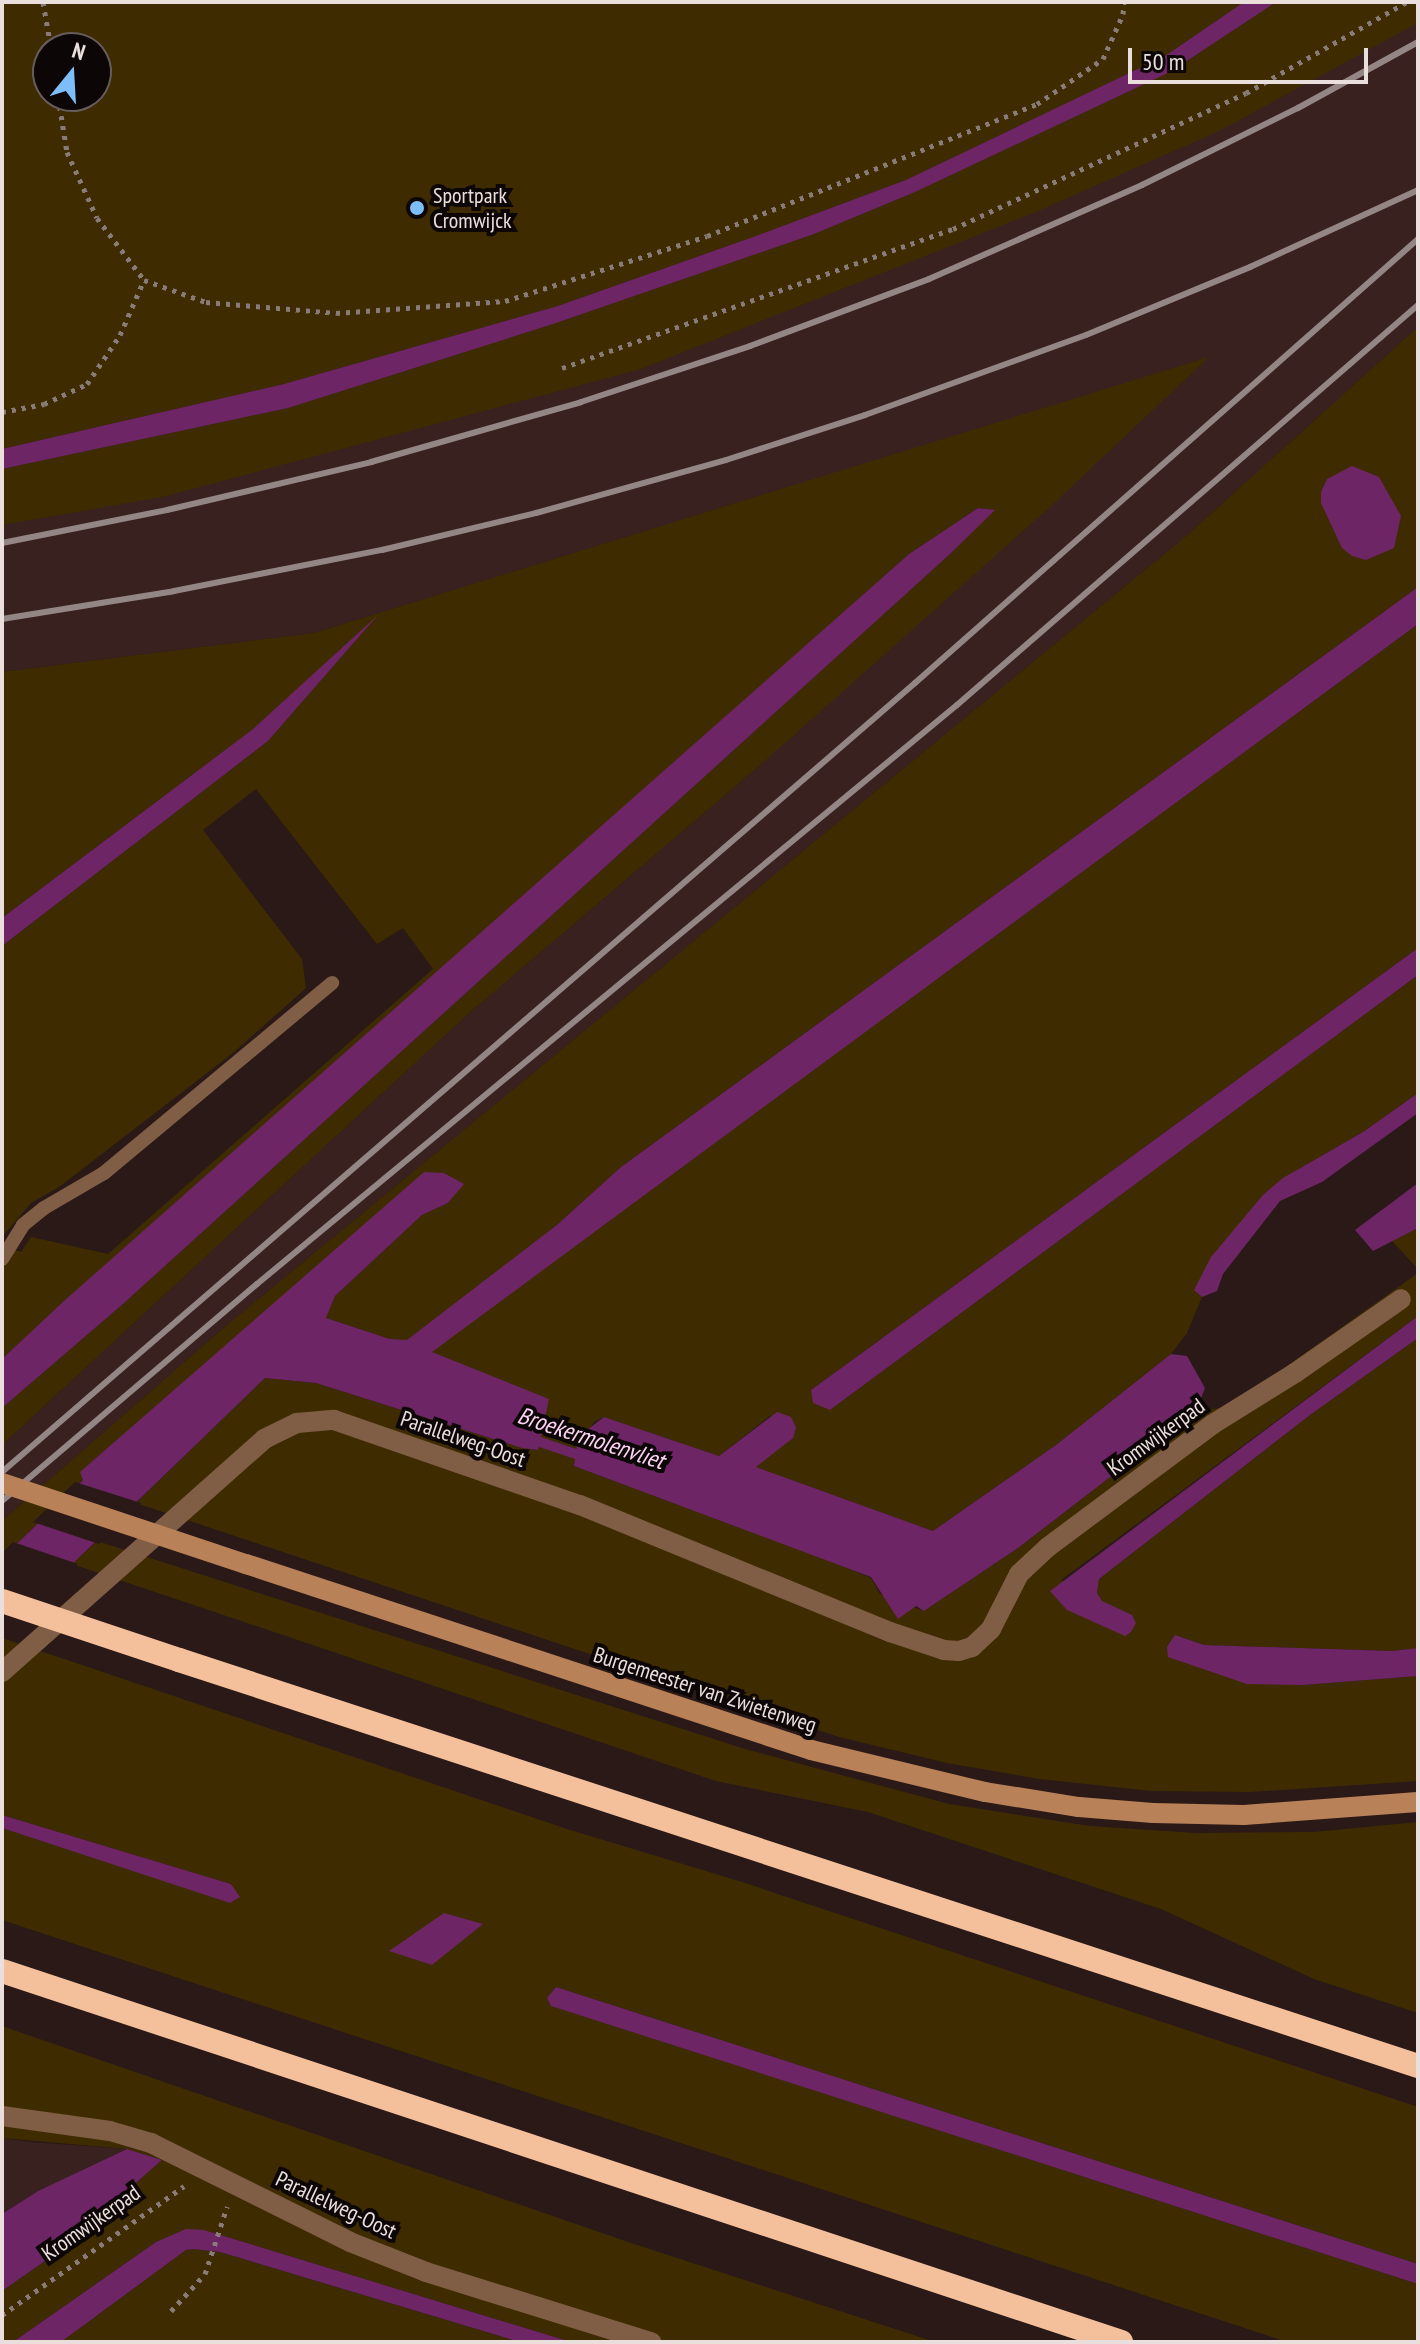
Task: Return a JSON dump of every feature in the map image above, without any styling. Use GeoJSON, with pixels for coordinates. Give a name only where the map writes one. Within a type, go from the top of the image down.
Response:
{"type":"FeatureCollection","features":[{"type":"Feature","properties":{"kind":"highway"},"geometry":{"type":"LineString","coordinates":[[2,1601],[1418,2066]]}},
{"type":"Feature","properties":{"kind":"highway"},"geometry":{"type":"LineString","coordinates":[[2,1971],[1121,2342]]}},
{"type":"Feature","properties":{"kind":"main road","name":"Burgemeester van Zwietenweg"},"geometry":{"type":"LineString","coordinates":[[2,1483],[811,1750],[985,1792],[1079,1807],[1153,1813],[1244,1815],[1418,1802]]}},
{"type":"Feature","properties":{"kind":"street","name":"Kromwijkerpad"},"geometry":{"type":"LineString","coordinates":[[972,1647],[1003,1611],[1019,1574],[1048,1547],[1213,1424],[1295,1373],[1401,1299]]}},
{"type":"Feature","properties":{"kind":"street","name":"Parallelweg-Oost"},"geometry":{"type":"LineString","coordinates":[[2,1672],[264,1439],[297,1423],[334,1420],[580,1505],[890,1632],[944,1650],[972,1647]]}},
{"type":"Feature","properties":{"kind":"street","name":"Parallelweg-Oost"},"geometry":{"type":"LineString","coordinates":[[2,2116],[110,2131],[174,2152],[350,2242],[426,2272],[651,2342]]}},
{"type":"Feature","properties":{"kind":"lane"},"geometry":{"type":"LineString","coordinates":[[2,1259],[23,1225],[44,1208],[104,1173],[332,983]]}},
{"type":"Feature","properties":{"kind":"path"},"geometry":{"type":"LineString","coordinates":[[43,2],[48,32]]}},
{"type":"Feature","properties":{"kind":"path"},"geometry":{"type":"LineString","coordinates":[[61,112],[67,152],[97,218],[144,280],[206,302],[336,313],[505,301],[707,236],[1037,104],[1103,59],[1123,14],[1124,2]]}},
{"type":"Feature","properties":{"kind":"path"},"geometry":{"type":"LineString","coordinates":[[562,368],[953,229],[1246,93],[1407,2]]}},
{"type":"Feature","properties":{"kind":"path"},"geometry":{"type":"LineString","coordinates":[[2,412],[44,404],[87,384],[120,335],[144,280]]}},
{"type":"Feature","properties":{"kind":"path","name":"Kromwijkerpad"},"geometry":{"type":"LineString","coordinates":[[2,2315],[207,2170]]}},
{"type":"Feature","properties":{"kind":"path"},"geometry":{"type":"LineString","coordinates":[[171,2311],[205,2274],[219,2235]]}},
{"type":"Feature","properties":{"kind":"shaded area","name":"Sportpark Cromwijck"},"geometry":{"type":"Polygon","coordinates":[[[2,2],[1244,2],[1165,56],[906,180],[558,306],[284,384],[2,449],[2,2]]]}},
{"type":"Feature","properties":{"kind":"shaded area"},"geometry":{"type":"Polygon","coordinates":[[[1244,2],[1418,2],[1418,327],[1185,537],[228,1324],[2,1521],[2,1445],[467,1015],[757,768],[1208,358],[314,633],[2,672],[2,449],[56,438],[1165,56],[1244,2]]]}},
{"type":"Feature","properties":{"kind":"shaded area"},"geometry":{"type":"Polygon","coordinates":[[[1276,2],[1418,2],[1418,23],[1219,131],[1038,211],[641,369],[162,497],[2,525],[2,469],[288,408],[553,324],[814,234],[915,192],[1170,72],[1276,2]]]}},
{"type":"Feature","properties":{"kind":"shaded area"},"geometry":{"type":"Polygon","coordinates":[[[1418,327],[1418,587],[621,1167],[558,1224],[407,1341],[390,1339],[326,1318],[335,1296],[422,1215],[448,1203],[463,1184],[444,1173],[83,1479],[2,1558],[2,1521],[228,1324],[1185,537],[1418,327]]]}},
{"type":"Feature","properties":{"kind":"shaded area"},"geometry":{"type":"Polygon","coordinates":[[[1209,357],[1050,507],[757,768],[467,1015],[2,1445],[2,1408],[123,1304],[949,555],[994,510],[978,508],[909,554],[2,1359],[2,1246],[21,1252],[31,1237],[108,1254],[433,969],[403,928],[377,944],[256,789],[203,830],[302,959],[306,988],[233,1053],[59,1187],[31,1203],[2,1237],[2,946],[268,741],[371,623],[253,729],[2,918],[2,672],[314,633],[1209,357]]]}},
{"type":"Feature","properties":{"kind":"shaded area"},"geometry":{"type":"Polygon","coordinates":[[[1418,624],[1418,948],[811,1390],[814,1403],[830,1410],[1418,975],[1418,1093],[1363,1132],[1297,1170],[1195,1290],[1202,1297],[1187,1333],[1171,1354],[1056,1445],[933,1531],[755,1467],[771,1415],[719,1456],[604,1417],[594,1422],[574,1466],[840,1565],[871,1578],[880,1594],[924,1611],[1018,1548],[1196,1411],[1229,1407],[1418,1273],[1418,1316],[1061,1580],[1102,1601],[1097,1593],[1099,1579],[1310,1415],[1418,1338],[1418,1648],[1392,1651],[1204,1645],[1176,1635],[1303,1685],[1418,1676],[1418,1781],[1250,1792],[1152,1791],[1039,1779],[947,1763],[839,1737],[136,1503],[265,1378],[316,1383],[522,1448],[538,1450],[548,1399],[431,1352],[1418,624]]]}},
{"type":"Feature","properties":{"kind":"shaded area"},"geometry":{"type":"Polygon","coordinates":[[[1418,1228],[1418,1269],[1392,1241],[1418,1228]]]}},
{"type":"Feature","properties":{"kind":"shaded area"},"geometry":{"type":"Polygon","coordinates":[[[97,1541],[745,1749],[949,1804],[1090,1826],[1196,1833],[1314,1832],[1418,1822],[1418,2013],[1314,1979],[1161,1909],[868,1812],[716,1781],[72,1564],[97,1541]]]}},
{"type":"Feature","properties":{"kind":"shaded area"},"geometry":{"type":"Polygon","coordinates":[[[2,1638],[567,1829],[739,1881],[1418,2107],[1418,2264],[556,1987],[547,1998],[552,2006],[1418,2284],[1418,2342],[1287,2342],[2,1920],[2,1828],[230,1902],[239,1897],[231,1884],[2,1815],[2,1638]],[[444,1914],[432,1965],[482,1924],[444,1914]]]}},
{"type":"Feature","properties":{"kind":"shaded area"},"geometry":{"type":"Polygon","coordinates":[[[2,2026],[631,2243],[935,2342],[571,2342],[204,2230],[156,2242],[13,2342],[2,2342],[2,2291],[55,2254],[162,2160],[127,2149],[2,2138],[2,2026]]]}},
{"type":"Feature","properties":{"kind":"shaded area"},"geometry":{"type":"Polygon","coordinates":[[[2,2138],[127,2149],[38,2191],[2,2214],[2,2138]]]}},
{"type":"Feature","properties":{"kind":"shaded area"},"geometry":{"type":"Polygon","coordinates":[[[186,2250],[220,2252],[520,2342],[61,2342],[186,2250]]]}},
{"type":"Feature","properties":{"kind":"water"},"geometry":{"type":"Polygon","coordinates":[[[1244,2],[1276,2],[1170,72],[915,192],[814,234],[553,324],[288,408],[2,469],[2,449],[284,384],[558,306],[906,180],[1165,56],[1244,2]]]}},
{"type":"Feature","properties":{"kind":"water"},"geometry":{"type":"Polygon","coordinates":[[[1352,466],[1379,477],[1401,516],[1394,548],[1366,560],[1352,556],[1342,548],[1321,503],[1321,492],[1327,479],[1352,466]]]}},
{"type":"Feature","properties":{"kind":"water"},"geometry":{"type":"Polygon","coordinates":[[[978,508],[995,510],[123,1304],[2,1408],[2,1359],[64,1301],[909,554],[978,508]]]}},
{"type":"Feature","properties":{"kind":"water"},"geometry":{"type":"Polygon","coordinates":[[[1418,587],[1418,624],[432,1352],[549,1399],[538,1450],[522,1448],[316,1383],[265,1378],[61,1575],[2,1558],[83,1480],[80,1472],[424,1172],[444,1173],[464,1184],[448,1203],[422,1215],[335,1296],[326,1318],[390,1339],[407,1340],[558,1224],[621,1167],[1418,587]]]}},
{"type":"Feature","properties":{"kind":"water"},"geometry":{"type":"Polygon","coordinates":[[[378,615],[268,741],[2,946],[2,918],[253,729],[378,615]]]}},
{"type":"Feature","properties":{"kind":"water"},"geometry":{"type":"Polygon","coordinates":[[[1418,948],[1418,975],[830,1410],[813,1403],[811,1390],[1418,948]]]}},
{"type":"Feature","properties":{"kind":"water"},"geometry":{"type":"Polygon","coordinates":[[[1418,1093],[1418,1113],[1322,1182],[1280,1201],[1223,1274],[1217,1291],[1202,1297],[1194,1290],[1211,1257],[1263,1195],[1283,1178],[1363,1132],[1418,1093]]]}},
{"type":"Feature","properties":{"kind":"water"},"geometry":{"type":"Polygon","coordinates":[[[1418,1183],[1418,1228],[1373,1251],[1355,1230],[1418,1183]]]}},
{"type":"Feature","properties":{"kind":"water"},"geometry":{"type":"Polygon","coordinates":[[[1418,1316],[1418,1338],[1310,1415],[1099,1579],[1097,1593],[1102,1601],[1132,1615],[1136,1623],[1131,1632],[1125,1636],[1067,1610],[1050,1591],[1418,1316]]]}},
{"type":"Feature","properties":{"kind":"water"},"geometry":{"type":"Polygon","coordinates":[[[1171,1354],[1187,1356],[1205,1388],[1196,1411],[1018,1548],[924,1611],[916,1606],[898,1619],[871,1577],[574,1466],[578,1437],[604,1417],[719,1456],[777,1412],[791,1417],[796,1427],[793,1438],[756,1467],[933,1531],[1056,1445],[1171,1354]]]}},
{"type":"Feature","properties":{"kind":"water"},"geometry":{"type":"Polygon","coordinates":[[[1175,1635],[1204,1645],[1392,1651],[1418,1648],[1418,1676],[1303,1685],[1247,1684],[1168,1657],[1167,1647],[1175,1635]]]}},
{"type":"Feature","properties":{"kind":"water"},"geometry":{"type":"Polygon","coordinates":[[[2,1815],[231,1884],[240,1897],[230,1903],[2,1828],[2,1815]]]}},
{"type":"Feature","properties":{"kind":"water"},"geometry":{"type":"Polygon","coordinates":[[[444,1913],[483,1924],[432,1965],[389,1951],[444,1913]]]}},
{"type":"Feature","properties":{"kind":"water"},"geometry":{"type":"Polygon","coordinates":[[[556,1987],[1418,2264],[1418,2284],[551,2006],[547,1998],[556,1987]]]}},
{"type":"Feature","properties":{"kind":"water"},"geometry":{"type":"Polygon","coordinates":[[[127,2149],[162,2160],[55,2254],[2,2291],[2,2214],[38,2191],[127,2149]]]}},
{"type":"Feature","properties":{"kind":"water"},"geometry":{"type":"Polygon","coordinates":[[[186,2229],[204,2230],[571,2342],[520,2342],[220,2252],[193,2249],[186,2250],[61,2342],[13,2342],[156,2242],[186,2229]]]}},
{"type":"Feature","properties":{"kind":"pier"},"geometry":{"type":"Polygon","coordinates":[[[75,1482],[141,1503],[99,1544],[33,1522],[75,1482]]]}},
{"type":"Feature","properties":{"kind":"pier"},"geometry":{"type":"Polygon","coordinates":[[[13,1542],[78,1564],[2,1630],[2,1553],[13,1542]]]}},
{"type":"Feature","properties":{"kind":"waterway","name":"Broekermolenvliet"},"geometry":{"type":"LineString","coordinates":[[528,1438],[588,1458]]}},
{"type":"Feature","properties":{"kind":"railway"},"geometry":{"type":"LineString","coordinates":[[2,543],[167,510],[371,462],[581,402],[750,346],[929,279],[1142,185],[1298,108],[1418,42]]}},
{"type":"Feature","properties":{"kind":"railway"},"geometry":{"type":"LineString","coordinates":[[2,619],[174,591],[382,550],[536,513],[726,460],[865,415],[1086,335],[1250,267],[1418,190]]}},
{"type":"Feature","properties":{"kind":"railway"},"geometry":{"type":"LineString","coordinates":[[2,1472],[915,683],[1418,239]]}},
{"type":"Feature","properties":{"kind":"railway"},"geometry":{"type":"LineString","coordinates":[[2,1501],[257,1284],[957,705],[1418,305]]}},
{"type":"Feature","properties":{"kind":"place","name":"Sportpark Cromwijck"},"geometry":{"type":"Point","coordinates":[417,208]}}]}
